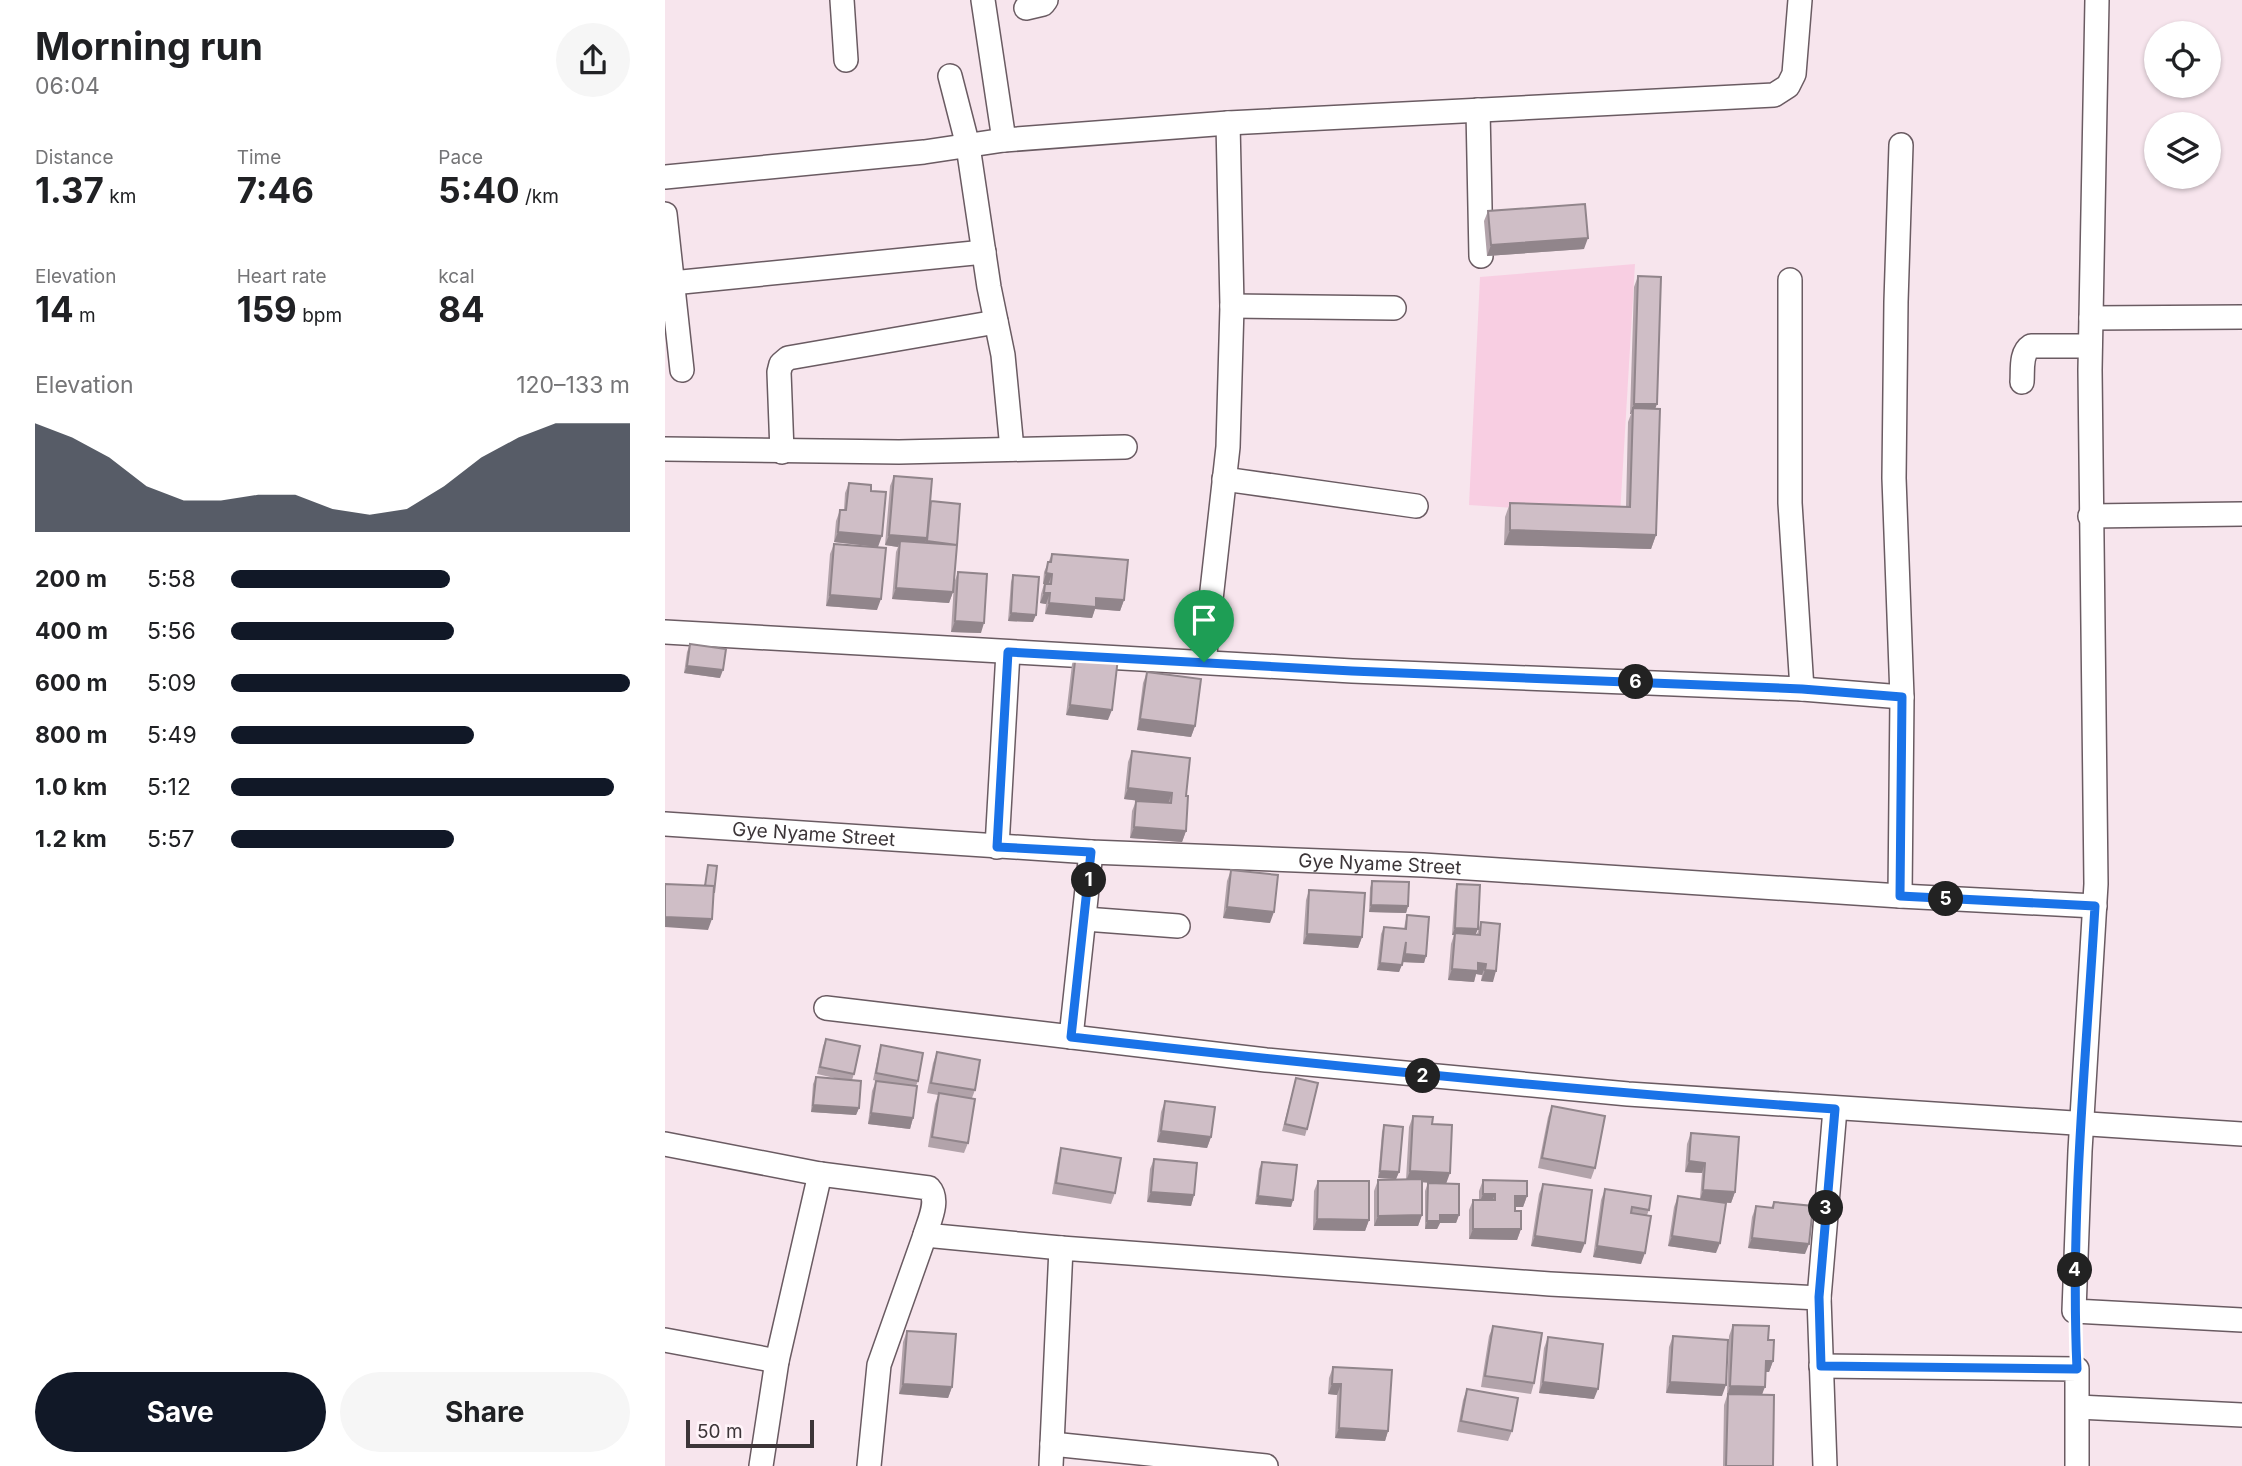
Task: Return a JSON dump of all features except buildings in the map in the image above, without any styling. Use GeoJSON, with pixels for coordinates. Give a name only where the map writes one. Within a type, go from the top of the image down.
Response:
{"type":"FeatureCollection","features":[{"type":"Feature","properties":{"kind":"street"},"geometry":{"type":"LineString","coordinates":[[842,0],[846,60]]}},
{"type":"Feature","properties":{"kind":"street"},"geometry":{"type":"LineString","coordinates":[[983,0],[1005,140]]}},
{"type":"Feature","properties":{"kind":"street"},"geometry":{"type":"LineString","coordinates":[[665,177],[924,152],[1005,140],[1228,123],[1774,95],[1788,86],[1794,74],[1800,0]]}},
{"type":"Feature","properties":{"kind":"street"},"geometry":{"type":"LineString","coordinates":[[2097,0],[2090,346],[2095,906],[2081,1124],[2074,1311],[2242,1320]]}},
{"type":"Feature","properties":{"kind":"street"},"geometry":{"type":"LineString","coordinates":[[950,76],[968,146],[989,287],[1003,355],[1012,449]]}},
{"type":"Feature","properties":{"kind":"street"},"geometry":{"type":"LineString","coordinates":[[1478,110],[1481,256]]}},
{"type":"Feature","properties":{"kind":"street"},"geometry":{"type":"LineString","coordinates":[[1204,662],[1228,447],[1232,306],[1228,123]]}},
{"type":"Feature","properties":{"kind":"street"},"geometry":{"type":"LineString","coordinates":[[1900,896],[1902,697],[1894,478],[1901,145]]}},
{"type":"Feature","properties":{"kind":"street"},"geometry":{"type":"LineString","coordinates":[[665,214],[682,370]]}},
{"type":"Feature","properties":{"kind":"street"},"geometry":{"type":"LineString","coordinates":[[671,284],[984,252]]}},
{"type":"Feature","properties":{"kind":"street"},"geometry":{"type":"LineString","coordinates":[[1790,280],[1790,503],[1802,689]]}},
{"type":"Feature","properties":{"kind":"street"},"geometry":{"type":"LineString","coordinates":[[1232,306],[1394,308]]}},
{"type":"Feature","properties":{"kind":"street"},"geometry":{"type":"LineString","coordinates":[[2091,317],[2242,317]]}},
{"type":"Feature","properties":{"kind":"street"},"geometry":{"type":"LineString","coordinates":[[782,452],[779,372],[781,364],[788,358],[996,322]]}},
{"type":"Feature","properties":{"kind":"street"},"geometry":{"type":"LineString","coordinates":[[2022,382],[2023,356],[2031,346],[2090,346]]}},
{"type":"Feature","properties":{"kind":"street"},"geometry":{"type":"LineString","coordinates":[[665,449],[782,452],[1125,447]]}},
{"type":"Feature","properties":{"kind":"street"},"geometry":{"type":"LineString","coordinates":[[1224,480],[1416,506]]}},
{"type":"Feature","properties":{"kind":"street"},"geometry":{"type":"LineString","coordinates":[[2090,516],[2242,514]]}},
{"type":"Feature","properties":{"kind":"street"},"geometry":{"type":"LineString","coordinates":[[665,632],[1365,671],[1802,689],[1902,697]]}},
{"type":"Feature","properties":{"kind":"street"},"geometry":{"type":"LineString","coordinates":[[997,847],[1008,652]]}},
{"type":"Feature","properties":{"kind":"street","name":"Gye Nyame Street"},"geometry":{"type":"LineString","coordinates":[[665,824],[997,847],[1423,865],[2095,906]]}},
{"type":"Feature","properties":{"kind":"street"},"geometry":{"type":"LineString","coordinates":[[1071,1037],[1091,852]]}},
{"type":"Feature","properties":{"kind":"street"},"geometry":{"type":"LineString","coordinates":[[1085,919],[1178,926]]}},
{"type":"Feature","properties":{"kind":"street"},"geometry":{"type":"LineString","coordinates":[[825,1008],[1486,1082],[1835,1109],[2242,1134]]}},
{"type":"Feature","properties":{"kind":"street"},"geometry":{"type":"LineString","coordinates":[[1825,1466],[1819,1297],[1835,1109]]}},
{"type":"Feature","properties":{"kind":"street"},"geometry":{"type":"LineString","coordinates":[[665,1144],[820,1174],[929,1188],[933,1193],[934,1202],[925,1235],[880,1365],[869,1466]]}},
{"type":"Feature","properties":{"kind":"street"},"geometry":{"type":"LineString","coordinates":[[761,1466],[778,1361],[820,1174]]}},
{"type":"Feature","properties":{"kind":"street"},"geometry":{"type":"LineString","coordinates":[[925,1235],[1061,1248],[1536,1283],[1819,1297]]}},
{"type":"Feature","properties":{"kind":"street"},"geometry":{"type":"LineString","coordinates":[[1061,1248],[1052,1455],[1266,1466]]}},
{"type":"Feature","properties":{"kind":"street"},"geometry":{"type":"LineString","coordinates":[[665,1340],[778,1361]]}},
{"type":"Feature","properties":{"kind":"street"},"geometry":{"type":"LineString","coordinates":[[1821,1366],[2077,1369],[2077,1466]]}},
{"type":"Feature","properties":{"kind":"street"},"geometry":{"type":"LineString","coordinates":[[2078,1407],[2242,1415]]}},
{"type":"Feature","properties":{"kind":"path"},"geometry":{"type":"LineString","coordinates":[[2074,1311],[2077,1369]]}},
{"type":"Feature","properties":{"kind":"shaded area"},"geometry":{"type":"Polygon","coordinates":[[[1635,264],[1620,515],[1469,505],[1480,277],[1635,264]]]}},
{"type":"Feature","properties":{"kind":"route"},"geometry":{"type":"LineString","coordinates":[[1008,652],[1204,662],[1352,671],[1802,689],[1902,697],[1900,896],[2095,906],[2080,1151],[2074,1311],[2077,1369],[1821,1366],[1819,1297],[1835,1109],[1460,1079],[1071,1037],[1091,852],[997,847],[1008,652]]}}]}
